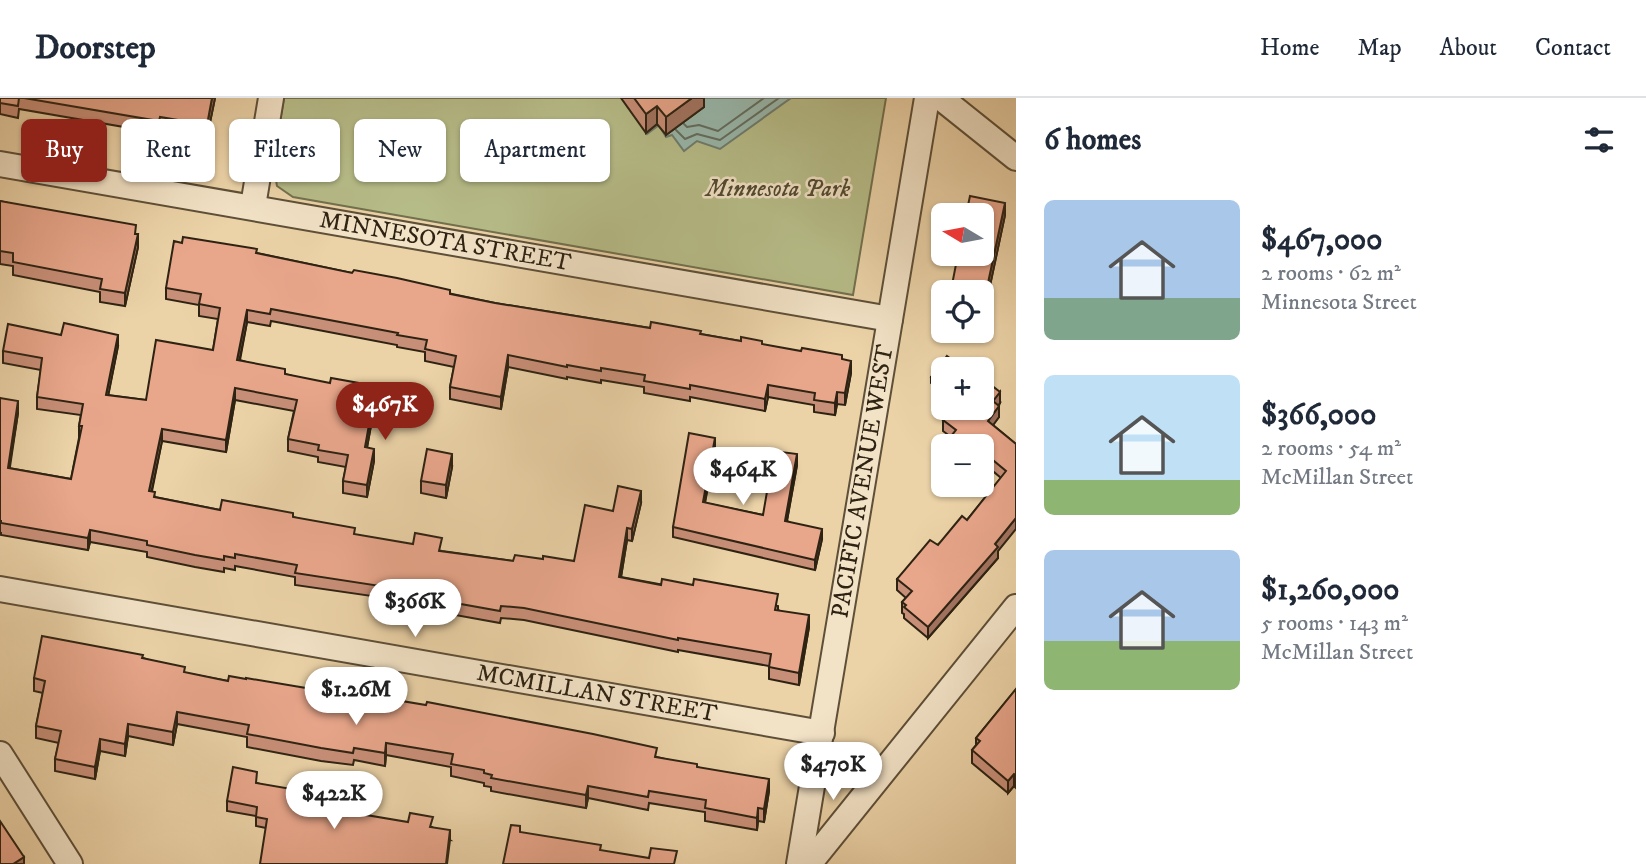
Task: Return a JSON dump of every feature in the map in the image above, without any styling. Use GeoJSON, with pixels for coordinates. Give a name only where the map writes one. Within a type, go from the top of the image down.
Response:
{"type":"FeatureCollection","features":[{"type":"Feature","properties":{"kind":"street"},"geometry":{"type":"LineString","coordinates":[[253,206],[271,98]]}},
{"type":"Feature","properties":{"kind":"street","name":"PACIFIC AVENUE WEST"},"geometry":{"type":"LineString","coordinates":[[799,864],[927,98]]}},
{"type":"Feature","properties":{"kind":"street"},"geometry":{"type":"LineString","coordinates":[[940,98],[1016,158]]}},
{"type":"Feature","properties":{"kind":"street","name":"MINNESOTA STREET"},"geometry":{"type":"LineString","coordinates":[[0,164],[890,319]]}},
{"type":"Feature","properties":{"kind":"street","name":"MCMILLAN STREET"},"geometry":{"type":"LineString","coordinates":[[0,589],[822,733]]}},
{"type":"Feature","properties":{"kind":"street"},"geometry":{"type":"LineString","coordinates":[[809,864],[1016,607]]}},
{"type":"Feature","properties":{"kind":"street"},"geometry":{"type":"LineString","coordinates":[[0,754],[70,864]]}},
{"type":"Feature","properties":{"kind":"green space","name":"Minnesota Park"},"geometry":{"type":"Polygon","coordinates":[[[284,98],[886,98],[853,295],[293,197],[277,186],[276,182],[340,182],[340,119],[280,119],[284,98]]]}},
{"type":"Feature","properties":{"kind":"water"},"geometry":{"type":"Polygon","coordinates":[[[623,98],[791,98],[720,149],[697,141],[684,151],[672,135],[666,137],[659,125],[647,134],[623,98]]]}},
{"type":"Feature","properties":{"kind":"building"},"geometry":{"type":"Polygon","coordinates":[[[0,98],[19,98],[18,106],[0,103],[0,98]]]}},
{"type":"Feature","properties":{"kind":"building"},"geometry":{"type":"Polygon","coordinates":[[[24,98],[212,98],[208,119],[147,119],[24,98]]]}},
{"type":"Feature","properties":{"kind":"building"},"geometry":{"type":"Polygon","coordinates":[[[634,98],[692,98],[666,117],[657,106],[646,114],[634,98]]]}},
{"type":"Feature","properties":{"kind":"building"},"geometry":{"type":"Polygon","coordinates":[[[970,196],[1005,203],[994,255],[994,203],[969,203],[970,196]]]}},
{"type":"Feature","properties":{"kind":"building"},"geometry":{"type":"Polygon","coordinates":[[[0,201],[136,225],[135,234],[138,234],[125,293],[100,289],[102,279],[13,262],[13,253],[0,251],[0,201]]]}},
{"type":"Feature","properties":{"kind":"building"},"geometry":{"type":"Polygon","coordinates":[[[183,237],[257,249],[256,253],[352,273],[354,270],[397,278],[450,290],[450,294],[495,303],[650,328],[651,322],[701,331],[700,334],[741,341],[741,337],[801,351],[802,348],[842,355],[842,359],[851,361],[845,393],[837,392],[835,403],[814,400],[815,393],[768,385],[765,399],[690,385],[690,389],[644,381],[645,375],[601,368],[601,371],[567,367],[508,355],[501,397],[450,387],[456,356],[425,349],[427,340],[271,309],[270,314],[247,310],[237,360],[285,369],[285,374],[330,383],[331,378],[376,386],[365,447],[374,449],[367,485],[343,481],[348,455],[318,450],[319,445],[288,439],[297,400],[235,388],[226,440],[162,429],[149,491],[155,492],[154,497],[220,510],[222,500],[293,513],[293,517],[355,528],[354,534],[413,544],[415,533],[442,538],[439,551],[513,561],[515,555],[574,561],[585,505],[613,511],[618,486],[641,491],[632,529],[627,528],[619,577],[661,585],[662,579],[693,585],[694,579],[778,594],[775,610],[809,615],[799,673],[769,667],[771,654],[678,640],[524,608],[501,606],[500,611],[444,601],[445,599],[400,589],[295,573],[297,565],[235,554],[235,558],[224,556],[224,560],[147,545],[147,541],[90,530],[88,538],[1,523],[0,398],[18,401],[8,468],[71,479],[82,426],[79,426],[83,404],[37,397],[42,358],[3,351],[8,324],[61,335],[64,323],[118,335],[106,395],[146,400],[156,340],[213,350],[220,308],[199,304],[201,294],[166,288],[174,241],[182,243],[183,237]]]}},
{"type":"Feature","properties":{"kind":"building"},"geometry":{"type":"Polygon","coordinates":[[[956,266],[992,266],[989,280],[953,280],[956,266]]]}},
{"type":"Feature","properties":{"kind":"building"},"geometry":{"type":"Polygon","coordinates":[[[994,387],[1000,392],[994,400],[994,387]]]}},
{"type":"Feature","properties":{"kind":"building"},"geometry":{"type":"Polygon","coordinates":[[[943,420],[989,420],[1016,444],[1016,518],[995,544],[998,547],[928,627],[904,607],[906,605],[902,602],[912,591],[897,579],[930,540],[938,545],[962,516],[967,520],[985,497],[994,497],[994,486],[1006,471],[994,461],[994,434],[953,434],[956,430],[943,420]]]}},
{"type":"Feature","properties":{"kind":"building"},"geometry":{"type":"Polygon","coordinates":[[[689,433],[715,438],[703,502],[763,515],[774,451],[797,454],[785,521],[822,529],[815,560],[673,527],[689,433]]]}},
{"type":"Feature","properties":{"kind":"building"},"geometry":{"type":"Polygon","coordinates":[[[427,449],[452,454],[446,485],[421,481],[427,449]]]}},
{"type":"Feature","properties":{"kind":"building"},"geometry":{"type":"Polygon","coordinates":[[[42,636],[143,655],[142,658],[185,667],[184,672],[228,681],[229,676],[426,705],[427,702],[657,748],[655,757],[769,779],[764,809],[758,808],[757,818],[705,808],[706,800],[649,791],[648,797],[588,786],[586,795],[491,778],[492,775],[484,773],[484,770],[451,764],[453,754],[386,743],[385,753],[354,748],[353,753],[247,734],[249,725],[177,712],[173,732],[128,724],[125,744],[100,739],[95,767],[55,759],[61,731],[36,726],[45,681],[34,678],[42,636]]]}},
{"type":"Feature","properties":{"kind":"building"},"geometry":{"type":"Polygon","coordinates":[[[1016,689],[1016,775],[1008,781],[972,750],[980,741],[976,738],[1016,689]]]}},
{"type":"Feature","properties":{"kind":"building"},"geometry":{"type":"Polygon","coordinates":[[[233,767],[257,772],[256,783],[309,792],[306,809],[347,816],[348,812],[408,822],[410,813],[433,817],[430,827],[450,830],[446,864],[260,864],[267,819],[256,817],[257,807],[227,801],[233,767]]]}},
{"type":"Feature","properties":{"kind":"building"},"geometry":{"type":"Polygon","coordinates":[[[0,821],[24,857],[13,864],[0,864],[0,821]]]}},
{"type":"Feature","properties":{"kind":"building"},"geometry":{"type":"Polygon","coordinates":[[[511,825],[520,826],[520,832],[601,845],[600,850],[649,858],[651,848],[677,851],[674,864],[503,864],[511,825]]]}}]}
